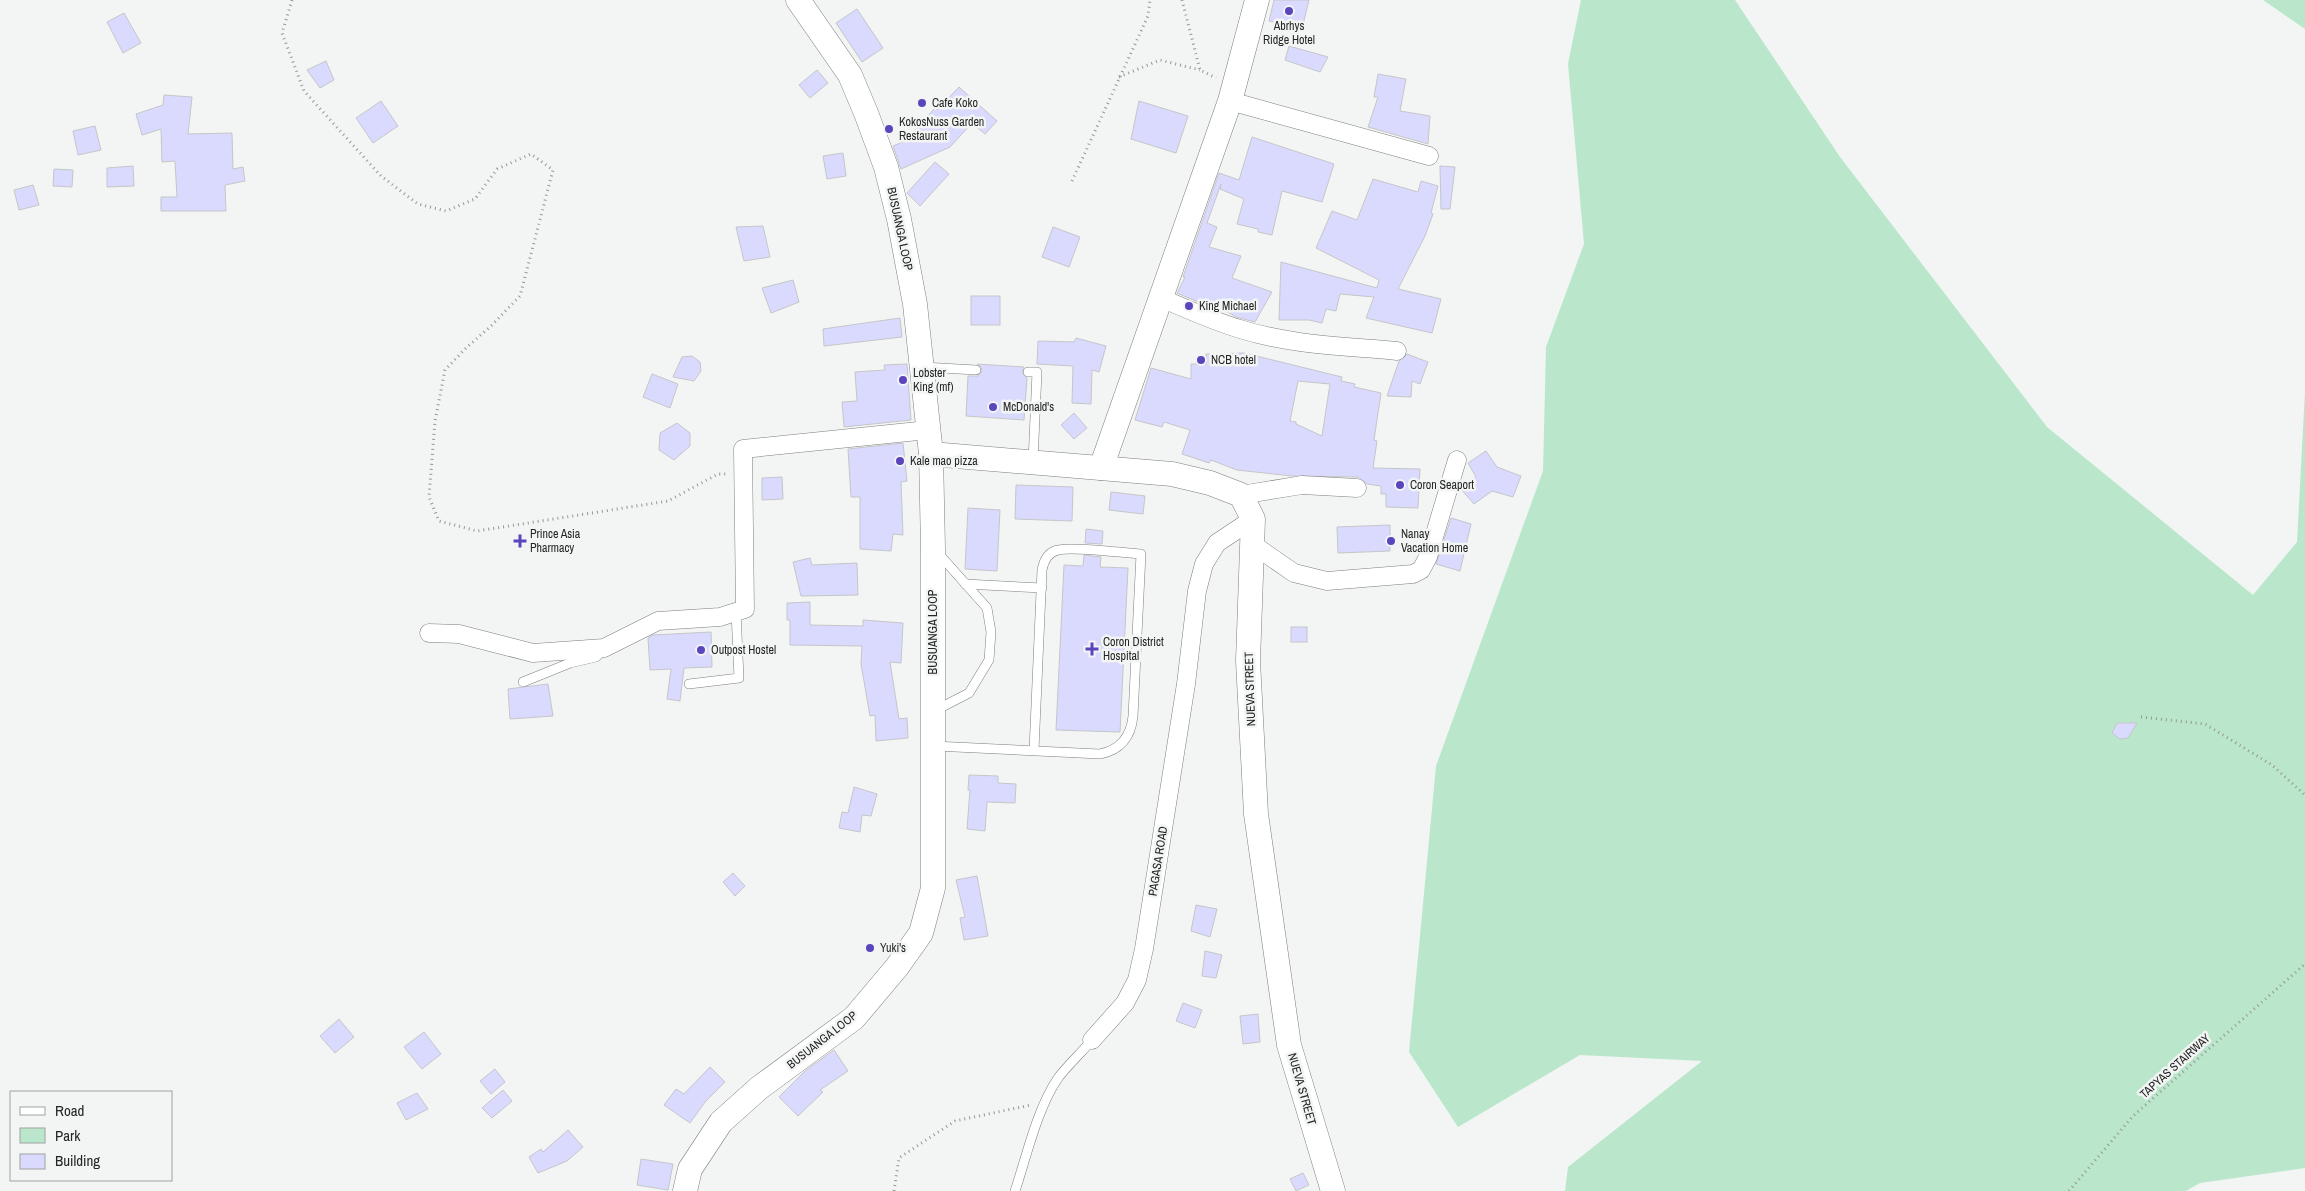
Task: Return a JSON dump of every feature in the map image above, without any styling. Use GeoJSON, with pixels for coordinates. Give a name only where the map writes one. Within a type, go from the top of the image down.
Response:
{"type":"FeatureCollection","features":[{"type":"Feature","properties":{"kind":"main road","name":"BUSUANGA LOOP"},"geometry":{"type":"LineString","coordinates":[[685,1191],[690,1169],[721,1122],[758,1088],[854,1018],[897,967],[922,933],[933,888],[934,746],[931,454],[915,304],[899,219],[886,167],[850,75],[798,0]]}},
{"type":"Feature","properties":{"kind":"main road"},"geometry":{"type":"LineString","coordinates":[[1101,468],[1231,93],[1257,0]]}},
{"type":"Feature","properties":{"kind":"main road"},"geometry":{"type":"LineString","coordinates":[[931,454],[1172,474],[1210,483],[1242,495]]}},
{"type":"Feature","properties":{"kind":"main road","name":"NUEVA STREET"},"geometry":{"type":"LineString","coordinates":[[1242,495],[1253,519],[1248,661],[1256,814],[1289,1046],[1333,1191]]}},
{"type":"Feature","properties":{"kind":"street"},"geometry":{"type":"LineString","coordinates":[[1231,93],[1429,156]]}},
{"type":"Feature","properties":{"kind":"street"},"geometry":{"type":"LineString","coordinates":[[1161,298],[1241,329],[1269,336],[1310,342],[1397,350]]}},
{"type":"Feature","properties":{"kind":"street"},"geometry":{"type":"LineString","coordinates":[[430,633],[459,634],[533,654],[604,648],[658,621],[720,617],[745,609],[743,449],[928,430]]}},
{"type":"Feature","properties":{"kind":"street"},"geometry":{"type":"LineString","coordinates":[[1252,544],[1294,573],[1327,581],[1413,574],[1421,570],[1428,557],[1457,460]]}},
{"type":"Feature","properties":{"kind":"street"},"geometry":{"type":"LineString","coordinates":[[1242,495],[1302,485],[1358,488]]}},
{"type":"Feature","properties":{"kind":"street","name":"PAGASA ROAD"},"geometry":{"type":"LineString","coordinates":[[1092,1040],[1125,1002],[1136,980],[1144,949],[1186,684],[1197,591],[1204,564],[1217,543],[1253,519]]}},
{"type":"Feature","properties":{"kind":"lane"},"geometry":{"type":"LineString","coordinates":[[923,367],[976,370]]}},
{"type":"Feature","properties":{"kind":"lane"},"geometry":{"type":"LineString","coordinates":[[1028,372],[1038,372],[1033,462]]}},
{"type":"Feature","properties":{"kind":"lane"},"geometry":{"type":"LineString","coordinates":[[933,548],[987,608],[990,632],[989,660],[969,693],[933,711]]}},
{"type":"Feature","properties":{"kind":"lane"},"geometry":{"type":"LineString","coordinates":[[934,746],[1100,754],[1117,748],[1129,734],[1133,716],[1141,554],[1058,550],[1047,557],[1044,563],[1042,588],[1034,750]]}},
{"type":"Feature","properties":{"kind":"lane"},"geometry":{"type":"LineString","coordinates":[[965,584],[1042,588]]}},
{"type":"Feature","properties":{"kind":"lane"},"geometry":{"type":"LineString","coordinates":[[689,684],[739,678],[736,612]]}},
{"type":"Feature","properties":{"kind":"lane"},"geometry":{"type":"LineString","coordinates":[[523,682],[570,663],[596,657],[604,648]]}},
{"type":"Feature","properties":{"kind":"lane","name":"PAGASA ROAD"},"geometry":{"type":"LineString","coordinates":[[1015,1191],[1046,1102],[1058,1078],[1092,1040]]}},
{"type":"Feature","properties":{"kind":"path"},"geometry":{"type":"LineString","coordinates":[[292,0],[282,33],[304,91],[381,176],[418,204],[446,211],[475,199],[497,169],[531,154],[553,170],[520,296],[445,370],[435,421],[429,497],[439,520],[477,531],[668,501],[718,474],[744,473]]}},
{"type":"Feature","properties":{"kind":"path"},"geometry":{"type":"LineString","coordinates":[[1072,182],[1148,16],[1150,0]]}},
{"type":"Feature","properties":{"kind":"path"},"geometry":{"type":"LineString","coordinates":[[1182,0],[1200,70]]}},
{"type":"Feature","properties":{"kind":"path"},"geometry":{"type":"LineString","coordinates":[[1118,78],[1160,60],[1200,70],[1231,93]]}},
{"type":"Feature","properties":{"kind":"path"},"geometry":{"type":"LineString","coordinates":[[2141,716],[2205,724],[2272,765],[2305,795]]}},
{"type":"Feature","properties":{"kind":"path","name":"TAPYAS STAIRWAY"},"geometry":{"type":"LineString","coordinates":[[2069,1191],[2132,1116],[2305,964]]}},
{"type":"Feature","properties":{"kind":"path"},"geometry":{"type":"LineString","coordinates":[[894,1191],[899,1158],[955,1121],[1046,1102]]}},
{"type":"Feature","properties":{"kind":"green space"},"geometry":{"type":"Polygon","coordinates":[[[1581,0],[1735,0],[1840,157],[2047,427],[2253,595],[2297,542],[2305,391],[2305,1168],[2200,1183],[2186,1191],[1565,1191],[1568,1167],[1702,1061],[1580,1055],[1458,1127],[1409,1052],[1436,766],[1543,471],[1546,347],[1584,244],[1568,64],[1581,0]]]}},
{"type":"Feature","properties":{"kind":"green space"},"geometry":{"type":"Polygon","coordinates":[[[2263,0],[2305,0],[2305,29],[2263,0]]]}},
{"type":"Feature","properties":{"kind":"building","name":"Abrhys Ridge Hotel"},"geometry":{"type":"Polygon","coordinates":[[[1274,0],[1309,0],[1302,29],[1269,21],[1274,0]]]}},
{"type":"Feature","properties":{"kind":"building"},"geometry":{"type":"Polygon","coordinates":[[[857,9],[883,48],[862,62],[836,23],[857,9]]]}},
{"type":"Feature","properties":{"kind":"building"},"geometry":{"type":"Polygon","coordinates":[[[124,13],[141,43],[123,53],[107,22],[124,13]]]}},
{"type":"Feature","properties":{"kind":"building"},"geometry":{"type":"Polygon","coordinates":[[[1289,46],[1328,57],[1320,72],[1285,60],[1289,46]]]}},
{"type":"Feature","properties":{"kind":"building"},"geometry":{"type":"Polygon","coordinates":[[[326,61],[334,80],[320,88],[307,70],[326,61]]]}},
{"type":"Feature","properties":{"kind":"building"},"geometry":{"type":"Polygon","coordinates":[[[817,70],[828,83],[810,98],[799,85],[817,70]]]}},
{"type":"Feature","properties":{"kind":"building"},"geometry":{"type":"Polygon","coordinates":[[[1378,74],[1406,79],[1400,111],[1430,116],[1428,144],[1368,127],[1378,97],[1374,97],[1378,74]]]}},
{"type":"Feature","properties":{"kind":"building"},"geometry":{"type":"Polygon","coordinates":[[[959,87],[997,121],[985,134],[972,123],[950,147],[901,169],[893,146],[905,141],[935,108],[937,110],[959,87]]]}},
{"type":"Feature","properties":{"kind":"building"},"geometry":{"type":"Polygon","coordinates":[[[164,95],[192,97],[188,134],[232,133],[233,169],[243,167],[245,181],[225,185],[226,211],[161,211],[161,197],[177,197],[175,161],[162,162],[161,129],[142,135],[136,114],[163,105],[164,95]]]}},
{"type":"Feature","properties":{"kind":"building"},"geometry":{"type":"Polygon","coordinates":[[[381,101],[398,126],[373,143],[356,118],[381,101]]]}},
{"type":"Feature","properties":{"kind":"building"},"geometry":{"type":"Polygon","coordinates":[[[1139,101],[1188,116],[1176,153],[1131,139],[1139,101]]]}},
{"type":"Feature","properties":{"kind":"building"},"geometry":{"type":"Polygon","coordinates":[[[95,126],[101,150],[78,155],[73,131],[95,126]]]}},
{"type":"Feature","properties":{"kind":"building"},"geometry":{"type":"Polygon","coordinates":[[[1252,137],[1334,164],[1322,202],[1282,191],[1272,235],[1258,232],[1258,229],[1237,224],[1244,199],[1220,189],[1221,184],[1207,223],[1217,227],[1209,247],[1241,256],[1232,278],[1272,292],[1255,322],[1236,317],[1221,308],[1219,311],[1177,293],[1185,277],[1183,277],[1219,173],[1239,180],[1252,137]]]}},
{"type":"Feature","properties":{"kind":"building"},"geometry":{"type":"Polygon","coordinates":[[[843,153],[846,176],[827,179],[823,156],[843,153]]]}},
{"type":"Feature","properties":{"kind":"building"},"geometry":{"type":"Polygon","coordinates":[[[935,162],[949,174],[920,206],[907,193],[935,162]]]}},
{"type":"Feature","properties":{"kind":"building"},"geometry":{"type":"Polygon","coordinates":[[[133,166],[134,186],[107,187],[107,168],[133,166]]]}},
{"type":"Feature","properties":{"kind":"building"},"geometry":{"type":"Polygon","coordinates":[[[1440,166],[1455,167],[1450,209],[1441,209],[1440,166]]]}},
{"type":"Feature","properties":{"kind":"building"},"geometry":{"type":"Polygon","coordinates":[[[54,169],[73,170],[72,187],[53,186],[54,169]]]}},
{"type":"Feature","properties":{"kind":"building"},"geometry":{"type":"Polygon","coordinates":[[[1373,179],[1418,192],[1421,181],[1438,186],[1431,213],[1433,214],[1425,236],[1398,289],[1441,299],[1432,333],[1366,318],[1374,297],[1340,294],[1336,311],[1326,309],[1322,323],[1309,320],[1279,320],[1281,262],[1377,288],[1379,280],[1316,248],[1332,211],[1357,220],[1373,179]]]}},
{"type":"Feature","properties":{"kind":"building"},"geometry":{"type":"Polygon","coordinates":[[[33,185],[39,205],[19,210],[14,190],[33,185]]]}},
{"type":"Feature","properties":{"kind":"building"},"geometry":{"type":"Polygon","coordinates":[[[763,226],[770,257],[744,261],[736,227],[763,226]]]}},
{"type":"Feature","properties":{"kind":"building"},"geometry":{"type":"Polygon","coordinates":[[[1053,227],[1080,237],[1069,267],[1042,257],[1053,227]]]}},
{"type":"Feature","properties":{"kind":"building"},"geometry":{"type":"Polygon","coordinates":[[[793,280],[799,302],[771,313],[762,288],[793,280]]]}},
{"type":"Feature","properties":{"kind":"building"},"geometry":{"type":"Polygon","coordinates":[[[971,296],[1000,296],[1000,325],[971,325],[971,296]]]}},
{"type":"Feature","properties":{"kind":"building"},"geometry":{"type":"Polygon","coordinates":[[[900,318],[902,337],[824,346],[823,329],[900,318]]]}},
{"type":"Feature","properties":{"kind":"building"},"geometry":{"type":"Polygon","coordinates":[[[1076,338],[1106,346],[1099,372],[1092,370],[1091,404],[1072,403],[1073,366],[1037,364],[1038,341],[1074,342],[1076,338]]]}},
{"type":"Feature","properties":{"kind":"building"},"geometry":{"type":"Polygon","coordinates":[[[1244,353],[1342,377],[1341,381],[1355,384],[1354,387],[1381,393],[1374,440],[1377,441],[1373,468],[1420,469],[1418,508],[1386,507],[1386,494],[1381,494],[1381,486],[1367,484],[1358,477],[1292,476],[1237,470],[1211,460],[1209,463],[1182,454],[1190,430],[1164,422],[1162,427],[1135,420],[1151,368],[1191,379],[1191,364],[1206,364],[1206,354],[1244,353]],[[1298,381],[1290,421],[1296,422],[1296,424],[1322,436],[1330,384],[1298,381]]]}},
{"type":"Feature","properties":{"kind":"building"},"geometry":{"type":"Polygon","coordinates":[[[1407,354],[1428,362],[1420,384],[1412,381],[1411,397],[1387,396],[1399,361],[1407,354]]]}},
{"type":"Feature","properties":{"kind":"building"},"geometry":{"type":"Polygon","coordinates":[[[692,356],[700,362],[701,371],[694,381],[673,377],[682,357],[692,356]]]}},
{"type":"Feature","properties":{"kind":"building"},"geometry":{"type":"Polygon","coordinates":[[[907,364],[911,420],[844,427],[842,402],[857,401],[855,372],[885,370],[884,365],[907,364]]]}},
{"type":"Feature","properties":{"kind":"building"},"geometry":{"type":"Polygon","coordinates":[[[977,364],[1024,367],[1022,372],[1027,378],[1024,420],[966,416],[968,376],[978,376],[982,371],[981,367],[977,364]]]}},
{"type":"Feature","properties":{"kind":"building"},"geometry":{"type":"Polygon","coordinates":[[[652,374],[678,384],[670,408],[643,397],[652,374]]]}},
{"type":"Feature","properties":{"kind":"building"},"geometry":{"type":"Polygon","coordinates":[[[1074,413],[1087,428],[1074,439],[1061,425],[1074,413]]]}},
{"type":"Feature","properties":{"kind":"building"},"geometry":{"type":"Polygon","coordinates":[[[677,423],[690,433],[690,446],[674,460],[659,450],[660,433],[677,423]]]}},
{"type":"Feature","properties":{"kind":"building"},"geometry":{"type":"Polygon","coordinates":[[[903,443],[907,481],[901,482],[903,535],[893,534],[891,551],[860,549],[860,497],[851,497],[848,449],[903,443]]]}},
{"type":"Feature","properties":{"kind":"building"},"geometry":{"type":"Polygon","coordinates":[[[1486,451],[1497,467],[1521,476],[1513,497],[1492,491],[1474,504],[1460,488],[1476,477],[1468,463],[1486,451]]]}},
{"type":"Feature","properties":{"kind":"building"},"geometry":{"type":"Polygon","coordinates":[[[782,477],[783,499],[762,500],[762,478],[782,477]]]}},
{"type":"Feature","properties":{"kind":"building"},"geometry":{"type":"Polygon","coordinates":[[[1016,485],[1073,487],[1072,521],[1015,519],[1016,485]]]}},
{"type":"Feature","properties":{"kind":"building"},"geometry":{"type":"Polygon","coordinates":[[[1111,492],[1145,496],[1143,514],[1109,510],[1111,492]]]}},
{"type":"Feature","properties":{"kind":"building"},"geometry":{"type":"Polygon","coordinates":[[[968,508],[1000,510],[997,571],[965,569],[968,508]]]}},
{"type":"Feature","properties":{"kind":"building"},"geometry":{"type":"Polygon","coordinates":[[[1451,518],[1471,524],[1460,571],[1436,564],[1451,518]]]}},
{"type":"Feature","properties":{"kind":"building"},"geometry":{"type":"Polygon","coordinates":[[[1390,525],[1390,551],[1338,553],[1337,527],[1390,525]]]}},
{"type":"Feature","properties":{"kind":"building"},"geometry":{"type":"Polygon","coordinates":[[[1086,529],[1103,531],[1102,544],[1085,543],[1086,529]]]}},
{"type":"Feature","properties":{"kind":"building","name":"Coron District Hospital"},"geometry":{"type":"Polygon","coordinates":[[[1084,555],[1101,557],[1100,567],[1128,568],[1120,732],[1056,730],[1064,565],[1083,566],[1084,555]]]}},
{"type":"Feature","properties":{"kind":"building"},"geometry":{"type":"Polygon","coordinates":[[[810,558],[812,565],[857,563],[858,595],[801,596],[793,562],[810,558]]]}},
{"type":"Feature","properties":{"kind":"building"},"geometry":{"type":"Polygon","coordinates":[[[810,602],[810,625],[863,626],[863,620],[903,623],[901,663],[890,662],[899,719],[907,718],[908,738],[876,741],[875,715],[870,716],[861,664],[862,646],[790,645],[790,620],[787,620],[787,603],[810,602]]]}},
{"type":"Feature","properties":{"kind":"building"},"geometry":{"type":"Polygon","coordinates":[[[1291,627],[1307,627],[1307,642],[1291,642],[1291,627]]]}},
{"type":"Feature","properties":{"kind":"building"},"geometry":{"type":"Polygon","coordinates":[[[711,632],[712,667],[684,668],[680,701],[667,699],[671,669],[650,670],[648,638],[653,635],[711,632]]]}},
{"type":"Feature","properties":{"kind":"building"},"geometry":{"type":"Polygon","coordinates":[[[548,684],[553,716],[510,719],[508,689],[548,684]]]}},
{"type":"Feature","properties":{"kind":"building"},"geometry":{"type":"Polygon","coordinates":[[[2117,723],[2137,723],[2128,738],[2120,739],[2112,733],[2117,723]]]}},
{"type":"Feature","properties":{"kind":"building"},"geometry":{"type":"Polygon","coordinates":[[[969,775],[998,776],[998,783],[1016,784],[1015,803],[987,802],[985,831],[967,829],[970,790],[968,790],[969,775]]]}},
{"type":"Feature","properties":{"kind":"building"},"geometry":{"type":"Polygon","coordinates":[[[854,787],[877,794],[871,816],[862,815],[860,832],[839,828],[842,812],[848,813],[854,787]]]}},
{"type":"Feature","properties":{"kind":"building"},"geometry":{"type":"Polygon","coordinates":[[[733,873],[745,886],[735,896],[723,882],[733,873]]]}},
{"type":"Feature","properties":{"kind":"building"},"geometry":{"type":"Polygon","coordinates":[[[977,876],[988,936],[964,940],[960,918],[965,917],[956,880],[977,876]]]}},
{"type":"Feature","properties":{"kind":"building"},"geometry":{"type":"Polygon","coordinates":[[[1196,905],[1217,909],[1210,937],[1191,931],[1196,905]]]}},
{"type":"Feature","properties":{"kind":"building"},"geometry":{"type":"Polygon","coordinates":[[[1205,951],[1222,955],[1216,978],[1202,976],[1205,951]]]}},
{"type":"Feature","properties":{"kind":"building"},"geometry":{"type":"Polygon","coordinates":[[[1183,1003],[1202,1010],[1195,1028],[1176,1021],[1183,1003]]]}},
{"type":"Feature","properties":{"kind":"building"},"geometry":{"type":"Polygon","coordinates":[[[1258,1014],[1260,1042],[1243,1044],[1240,1016],[1258,1014]]]}},
{"type":"Feature","properties":{"kind":"building"},"geometry":{"type":"Polygon","coordinates":[[[339,1019],[354,1037],[335,1053],[320,1036],[339,1019]]]}},
{"type":"Feature","properties":{"kind":"building"},"geometry":{"type":"Polygon","coordinates":[[[424,1032],[441,1054],[422,1069],[404,1047],[424,1032]]]}},
{"type":"Feature","properties":{"kind":"building"},"geometry":{"type":"Polygon","coordinates":[[[834,1050],[848,1071],[820,1090],[823,1092],[798,1116],[779,1097],[805,1071],[834,1050]]]}},
{"type":"Feature","properties":{"kind":"building"},"geometry":{"type":"Polygon","coordinates":[[[710,1067],[725,1082],[705,1102],[690,1123],[664,1105],[676,1089],[684,1094],[710,1067]]]}},
{"type":"Feature","properties":{"kind":"building"},"geometry":{"type":"Polygon","coordinates":[[[495,1069],[505,1082],[491,1094],[480,1081],[495,1069]]]}},
{"type":"Feature","properties":{"kind":"building"},"geometry":{"type":"Polygon","coordinates":[[[503,1090],[512,1101],[492,1118],[482,1108],[503,1090]]]}},
{"type":"Feature","properties":{"kind":"building"},"geometry":{"type":"Polygon","coordinates":[[[417,1093],[428,1109],[406,1120],[397,1103],[417,1093]]]}},
{"type":"Feature","properties":{"kind":"building"},"geometry":{"type":"Polygon","coordinates":[[[568,1130],[583,1147],[567,1161],[538,1173],[529,1157],[541,1149],[543,1152],[568,1130]]]}},
{"type":"Feature","properties":{"kind":"building"},"geometry":{"type":"Polygon","coordinates":[[[641,1159],[673,1164],[668,1190],[637,1185],[641,1159]]]}},
{"type":"Feature","properties":{"kind":"building"},"geometry":{"type":"Polygon","coordinates":[[[1303,1173],[1309,1185],[1296,1191],[1290,1179],[1303,1173]]]}},
{"type":"Feature","properties":{"kind":"place","name":"Abrhys Ridge Hotel"},"geometry":{"type":"Point","coordinates":[1289,11]}},
{"type":"Feature","properties":{"kind":"place","name":"Cafe Koko"},"geometry":{"type":"Point","coordinates":[922,103]}},
{"type":"Feature","properties":{"kind":"place","name":"KokosNuss Garden Restaurant"},"geometry":{"type":"Point","coordinates":[889,129]}},
{"type":"Feature","properties":{"kind":"place","name":"King Michael"},"geometry":{"type":"Point","coordinates":[1189,306]}},
{"type":"Feature","properties":{"kind":"place","name":"NCB hotel"},"geometry":{"type":"Point","coordinates":[1201,360]}},
{"type":"Feature","properties":{"kind":"place","name":"Lobster King (mf)"},"geometry":{"type":"Point","coordinates":[903,380]}},
{"type":"Feature","properties":{"kind":"place","name":"McDonald's"},"geometry":{"type":"Point","coordinates":[993,407]}},
{"type":"Feature","properties":{"kind":"place","name":"Kale mao pizza"},"geometry":{"type":"Point","coordinates":[900,461]}},
{"type":"Feature","properties":{"kind":"place","name":"Coron Seaport"},"geometry":{"type":"Point","coordinates":[1400,485]}},
{"type":"Feature","properties":{"kind":"place","name":"Prince Asia Pharmacy"},"geometry":{"type":"Point","coordinates":[520,541]}},
{"type":"Feature","properties":{"kind":"place","name":"Nanay Vacation Home"},"geometry":{"type":"Point","coordinates":[1391,541]}},
{"type":"Feature","properties":{"kind":"place","name":"Coron District Hospital"},"geometry":{"type":"Point","coordinates":[1092,649]}},
{"type":"Feature","properties":{"kind":"place","name":"Outpost Hostel"},"geometry":{"type":"Point","coordinates":[701,650]}},
{"type":"Feature","properties":{"kind":"place","name":"Yuki's"},"geometry":{"type":"Point","coordinates":[870,948]}}]}
